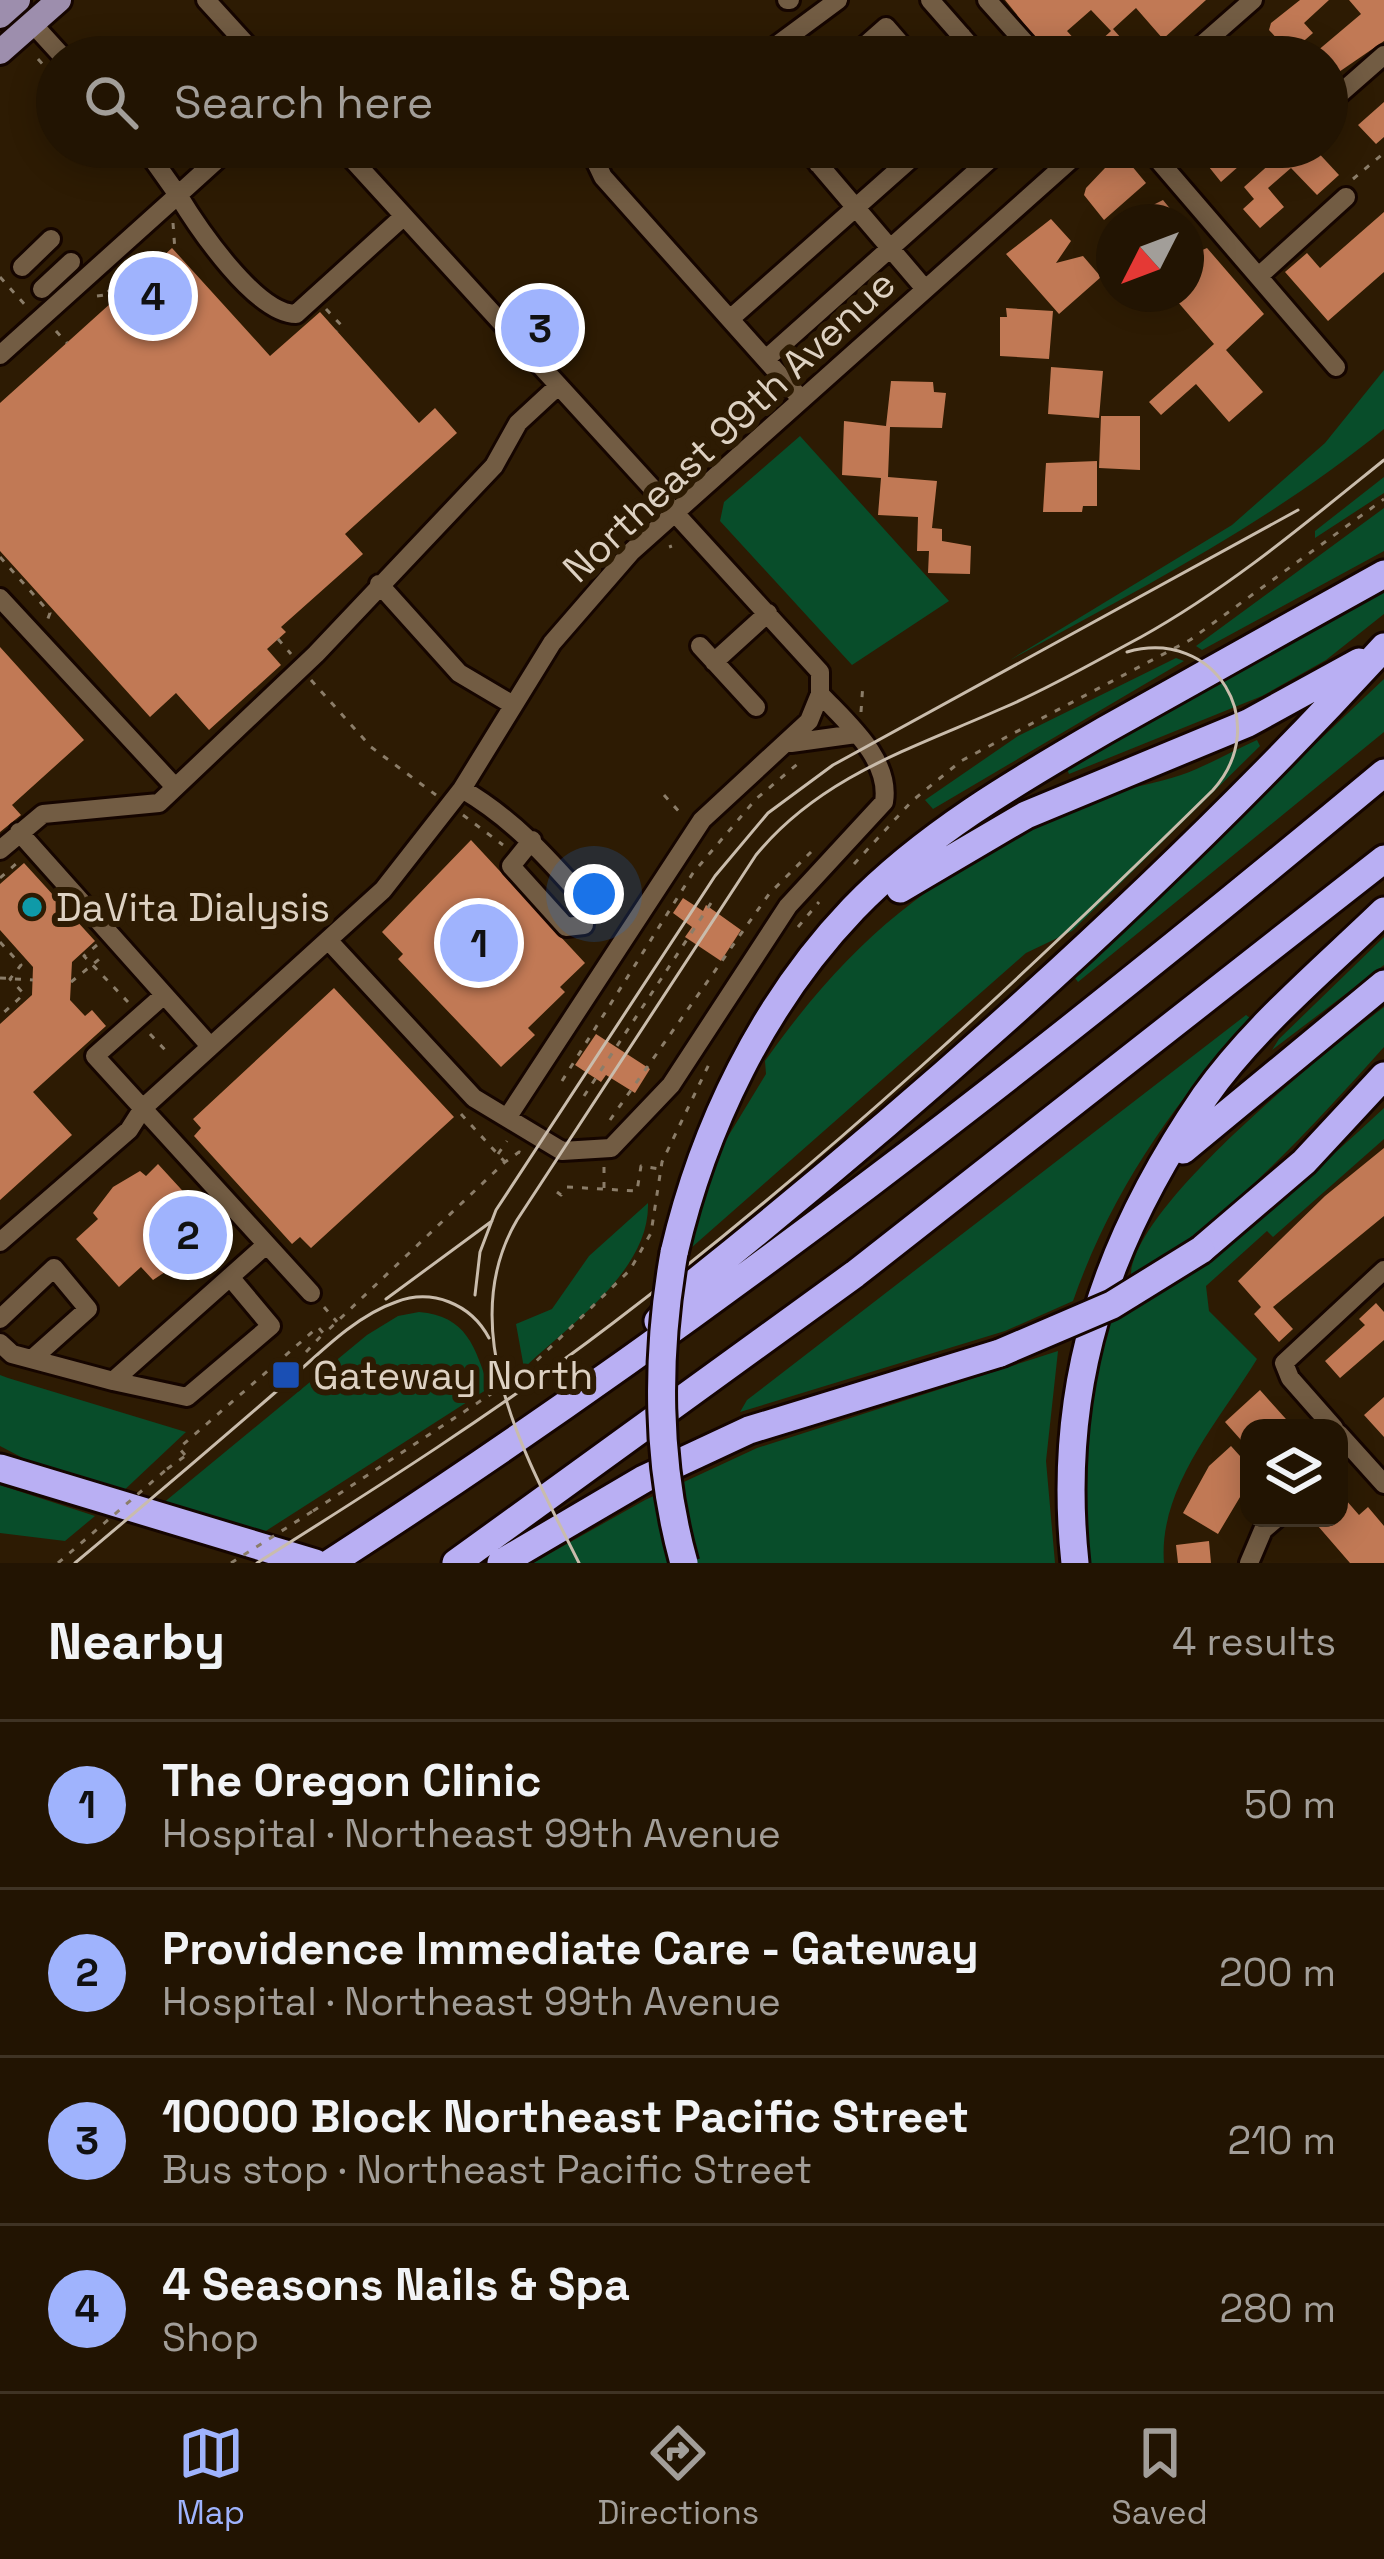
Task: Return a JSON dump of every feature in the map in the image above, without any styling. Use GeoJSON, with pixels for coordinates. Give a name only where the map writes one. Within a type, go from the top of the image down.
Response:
{"type":"FeatureCollection","features":[{"type":"Feature","properties":{"kind":"highway"},"geometry":{"type":"LineString","coordinates":[[684,1563],[663,1428],[663,1336],[674,1253],[697,1168],[734,1084],[803,967],[855,907],[989,800],[1384,574]]}},
{"type":"Feature","properties":{"kind":"highway"},"geometry":{"type":"LineString","coordinates":[[777,1009],[880,905],[950,856],[1026,814],[1248,723],[1384,647]]}},
{"type":"Feature","properties":{"kind":"highway"},"geometry":{"type":"LineString","coordinates":[[629,1357],[684,1291],[931,1091],[1308,732],[1384,647]]}},
{"type":"Feature","properties":{"kind":"highway"},"geometry":{"type":"LineString","coordinates":[[330,1563],[629,1357],[960,1112],[1384,772]]}},
{"type":"Feature","properties":{"kind":"highway"},"geometry":{"type":"LineString","coordinates":[[465,1556],[855,1274],[1384,859]]}},
{"type":"Feature","properties":{"kind":"highway"},"geometry":{"type":"LineString","coordinates":[[1075,1563],[1069,1470],[1077,1380],[1091,1322],[1122,1241],[1227,1070],[1384,911]]}},
{"type":"Feature","properties":{"kind":"highway"},"geometry":{"type":"LineString","coordinates":[[1166,1164],[1384,984]]}},
{"type":"Feature","properties":{"kind":"highway"},"geometry":{"type":"LineString","coordinates":[[504,1561],[644,1480],[749,1430],[1000,1352],[1112,1305],[1201,1250],[1304,1162],[1384,1076]]}},
{"type":"Feature","properties":{"kind":"highway"},"geometry":{"type":"LineString","coordinates":[[2,1468],[315,1563]]}},
{"type":"Feature","properties":{"kind":"main road"},"geometry":{"type":"LineString","coordinates":[[0,16],[18,0]]}},
{"type":"Feature","properties":{"kind":"main road"},"geometry":{"type":"LineString","coordinates":[[0,52],[47,8]]}},
{"type":"Feature","properties":{"kind":"street"},"geometry":{"type":"LineString","coordinates":[[206,0],[239,36]]}},
{"type":"Feature","properties":{"kind":"street"},"geometry":{"type":"LineString","coordinates":[[795,36],[838,0]]}},
{"type":"Feature","properties":{"kind":"street"},"geometry":{"type":"LineString","coordinates":[[930,0],[962,36]]}},
{"type":"Feature","properties":{"kind":"street"},"geometry":{"type":"LineString","coordinates":[[987,0],[1019,36]]}},
{"type":"Feature","properties":{"kind":"street"},"geometry":{"type":"LineString","coordinates":[[1212,36],[1253,0]]}},
{"type":"Feature","properties":{"kind":"street"},"geometry":{"type":"LineString","coordinates":[[1348,88],[1384,56]]}},
{"type":"Feature","properties":{"kind":"street"},"geometry":{"type":"LineString","coordinates":[[159,168],[218,252],[268,306],[284,314],[296,314],[404,216]]}},
{"type":"Feature","properties":{"kind":"street"},"geometry":{"type":"LineString","coordinates":[[0,355],[208,168]]}},
{"type":"Feature","properties":{"kind":"street"},"geometry":{"type":"LineString","coordinates":[[359,168],[820,671],[820,694],[809,721],[737,782],[683,845],[502,1111]]}},
{"type":"Feature","properties":{"kind":"street"},"geometry":{"type":"LineString","coordinates":[[599,168],[801,399]]}},
{"type":"Feature","properties":{"kind":"street"},"geometry":{"type":"LineString","coordinates":[[821,168],[925,289]]}},
{"type":"Feature","properties":{"kind":"street"},"geometry":{"type":"LineString","coordinates":[[730,319],[901,168]]}},
{"type":"Feature","properties":{"kind":"street"},"geometry":{"type":"LineString","coordinates":[[766,359],[981,168]]}},
{"type":"Feature","properties":{"kind":"street","name":"Northeast 99th Avenue"},"geometry":{"type":"LineString","coordinates":[[0,1242],[129,1130],[143,1108],[383,890],[462,789],[577,612],[674,513],[1054,168]]}},
{"type":"Feature","properties":{"kind":"street"},"geometry":{"type":"LineString","coordinates":[[1166,168],[1336,367]]}},
{"type":"Feature","properties":{"kind":"street"},"geometry":{"type":"LineString","coordinates":[[1259,276],[1346,197]]}},
{"type":"Feature","properties":{"kind":"street"},"geometry":{"type":"LineString","coordinates":[[62,250],[32,278],[62,250]]}},
{"type":"Feature","properties":{"kind":"street"},"geometry":{"type":"LineString","coordinates":[[0,850],[44,814],[152,805],[175,787],[291,680],[494,466],[518,423],[558,386]]}},
{"type":"Feature","properties":{"kind":"street"},"geometry":{"type":"LineString","coordinates":[[379,584],[459,673],[513,705]]}},
{"type":"Feature","properties":{"kind":"street"},"geometry":{"type":"LineString","coordinates":[[0,598],[175,787]]}},
{"type":"Feature","properties":{"kind":"street"},"geometry":{"type":"LineString","coordinates":[[714,662],[768,613]]}},
{"type":"Feature","properties":{"kind":"street"},"geometry":{"type":"LineString","coordinates":[[700,646],[755,707]]}},
{"type":"Feature","properties":{"kind":"street"},"geometry":{"type":"LineString","coordinates":[[328,940],[463,1088],[570,1152],[602,1151],[624,1138],[671,1085],[788,906],[884,802],[882,777],[856,734],[820,694]]}},
{"type":"Feature","properties":{"kind":"street"},"geometry":{"type":"LineString","coordinates":[[786,744],[856,734]]}},
{"type":"Feature","properties":{"kind":"street"},"geometry":{"type":"LineString","coordinates":[[462,789],[505,814],[532,840],[584,899],[584,925],[566,927],[511,866],[532,840]]}},
{"type":"Feature","properties":{"kind":"street"},"geometry":{"type":"LineString","coordinates":[[19,832],[210,1046]]}},
{"type":"Feature","properties":{"kind":"street"},"geometry":{"type":"LineString","coordinates":[[164,995],[95,1056],[220,1179],[266,1244],[311,1292]]}},
{"type":"Feature","properties":{"kind":"street"},"geometry":{"type":"LineString","coordinates":[[113,1381],[266,1244]]}},
{"type":"Feature","properties":{"kind":"street"},"geometry":{"type":"LineString","coordinates":[[0,1319],[54,1268],[88,1309],[32,1359]]}},
{"type":"Feature","properties":{"kind":"street"},"geometry":{"type":"LineString","coordinates":[[1326,1419],[1290,1378],[1285,1363],[1384,1270]]}},
{"type":"Feature","properties":{"kind":"street"},"geometry":{"type":"LineString","coordinates":[[0,1343],[32,1359],[188,1396],[271,1326],[230,1277]]}},
{"type":"Feature","properties":{"kind":"street"},"geometry":{"type":"LineString","coordinates":[[1348,1444],[1384,1484]]}},
{"type":"Feature","properties":{"kind":"street"},"geometry":{"type":"LineString","coordinates":[[1348,1460],[1356,1453]]}},
{"type":"Feature","properties":{"kind":"street"},"geometry":{"type":"LineString","coordinates":[[1249,1563],[1266,1527]]}},
{"type":"Feature","properties":{"kind":"path"},"geometry":{"type":"LineString","coordinates":[[31,51],[36,57]]}},
{"type":"Feature","properties":{"kind":"path"},"geometry":{"type":"LineString","coordinates":[[101,283],[112,294],[106,298]]}},
{"type":"Feature","properties":{"kind":"path"},"geometry":{"type":"LineString","coordinates":[[332,315],[342,326],[337,331]]}},
{"type":"Feature","properties":{"kind":"path"},"geometry":{"type":"LineString","coordinates":[[844,874],[912,801],[961,761],[1190,640],[1384,499]]}},
{"type":"Feature","properties":{"kind":"path"},"geometry":{"type":"LineString","coordinates":[[0,557],[50,613],[45,626]]}},
{"type":"Feature","properties":{"kind":"path"},"geometry":{"type":"LineString","coordinates":[[562,1081],[693,873],[756,800],[806,756]]}},
{"type":"Feature","properties":{"kind":"path"},"geometry":{"type":"LineString","coordinates":[[664,795],[688,822]]}},
{"type":"Feature","properties":{"kind":"path"},"geometry":{"type":"LineString","coordinates":[[607,1126],[769,895],[820,844]]}},
{"type":"Feature","properties":{"kind":"path"},"geometry":{"type":"LineString","coordinates":[[0,878],[23,858]]}},
{"type":"Feature","properties":{"kind":"path"},"geometry":{"type":"LineString","coordinates":[[791,936],[828,891]]}},
{"type":"Feature","properties":{"kind":"path"},"geometry":{"type":"LineString","coordinates":[[584,1096],[712,900]]}},
{"type":"Feature","properties":{"kind":"path"},"geometry":{"type":"LineString","coordinates":[[0,942],[21,965],[10,979]]}},
{"type":"Feature","properties":{"kind":"path"},"geometry":{"type":"LineString","coordinates":[[71,982],[117,943]]}},
{"type":"Feature","properties":{"kind":"path"},"geometry":{"type":"LineString","coordinates":[[0,978],[33,980]]}},
{"type":"Feature","properties":{"kind":"path"},"geometry":{"type":"LineString","coordinates":[[0,1016],[24,994],[10,979]]}},
{"type":"Feature","properties":{"kind":"path"},"geometry":{"type":"LineString","coordinates":[[231,1563],[526,1371],[606,1295],[641,1256],[650,1233],[660,1169],[712,1057]]}},
{"type":"Feature","properties":{"kind":"path"},"geometry":{"type":"LineString","coordinates":[[461,1114],[505,1162]]}},
{"type":"Feature","properties":{"kind":"path"},"geometry":{"type":"LineString","coordinates":[[306,1352],[505,1162],[524,1154]]}},
{"type":"Feature","properties":{"kind":"path"},"geometry":{"type":"LineString","coordinates":[[604,1162],[604,1190]]}},
{"type":"Feature","properties":{"kind":"path"},"geometry":{"type":"LineString","coordinates":[[557,1192],[561,1195],[567,1187],[637,1191],[641,1166],[660,1169]]}},
{"type":"Feature","properties":{"kind":"path"},"geometry":{"type":"LineString","coordinates":[[58,1563],[187,1455],[179,1448],[318,1327],[324,1334]]}},
{"type":"Feature","properties":{"kind":"green space"},"geometry":{"type":"Polygon","coordinates":[[[1384,370],[1384,429],[1295,495],[1203,553],[1010,660],[1232,525],[1325,443],[1384,370]]]}},
{"type":"Feature","properties":{"kind":"green space"},"geometry":{"type":"Polygon","coordinates":[[[800,436],[949,601],[852,665],[720,521],[724,502],[800,436]]]}},
{"type":"Feature","properties":{"kind":"green space"},"geometry":{"type":"Polygon","coordinates":[[[1384,477],[1384,493],[1315,538],[1315,531],[1384,477]]]}},
{"type":"Feature","properties":{"kind":"green space"},"geometry":{"type":"Polygon","coordinates":[[[1384,508],[1384,551],[1202,650],[1196,646],[1384,508]]]}},
{"type":"Feature","properties":{"kind":"green space"},"geometry":{"type":"Polygon","coordinates":[[[1384,591],[1384,614],[1326,660],[1262,696],[1069,774],[1067,769],[1384,591]]]}},
{"type":"Feature","properties":{"kind":"green space"},"geometry":{"type":"Polygon","coordinates":[[[1176,658],[1184,661],[933,809],[925,800],[1018,736],[1176,658]]]}},
{"type":"Feature","properties":{"kind":"green space"},"geometry":{"type":"Polygon","coordinates":[[[1384,679],[1384,732],[1078,982],[1072,974],[1384,679]]]}},
{"type":"Feature","properties":{"kind":"green space"},"geometry":{"type":"Polygon","coordinates":[[[1257,740],[1260,746],[1072,931],[1026,953],[691,1248],[687,1244],[724,1143],[766,1074],[765,1061],[838,970],[876,933],[916,900],[1004,844],[1110,795],[1181,775],[1257,740]]]}},
{"type":"Feature","properties":{"kind":"green space"},"geometry":{"type":"Polygon","coordinates":[[[1384,937],[1384,965],[1272,1050],[1279,1039],[1384,937]]]}},
{"type":"Feature","properties":{"kind":"green space"},"geometry":{"type":"Polygon","coordinates":[[[1384,1007],[1384,1047],[1326,1111],[1234,1202],[1131,1280],[1138,1250],[1193,1175],[1278,1094],[1384,1007]]]}},
{"type":"Feature","properties":{"kind":"green space"},"geometry":{"type":"Polygon","coordinates":[[[1246,1015],[1250,1018],[1147,1150],[1106,1222],[1073,1301],[1005,1331],[740,1412],[747,1400],[1246,1015]]]}},
{"type":"Feature","properties":{"kind":"green space"},"geometry":{"type":"Polygon","coordinates":[[[1384,1108],[1384,1139],[1273,1237],[1267,1231],[1206,1286],[1209,1311],[1257,1359],[1181,1482],[1165,1535],[1164,1563],[1087,1563],[1082,1475],[1101,1324],[1178,1278],[1249,1225],[1384,1108]]]}},
{"type":"Feature","properties":{"kind":"green space"},"geometry":{"type":"Polygon","coordinates":[[[648,1203],[645,1228],[622,1274],[524,1368],[516,1324],[552,1309],[589,1256],[648,1203]]]}},
{"type":"Feature","properties":{"kind":"green space"},"geometry":{"type":"Polygon","coordinates":[[[419,1312],[459,1327],[473,1347],[489,1388],[258,1536],[162,1504],[367,1335],[398,1316],[419,1312]]]}},
{"type":"Feature","properties":{"kind":"green space"},"geometry":{"type":"Polygon","coordinates":[[[1058,1351],[1046,1461],[1055,1563],[533,1563],[645,1500],[757,1448],[1058,1351]]]}},
{"type":"Feature","properties":{"kind":"green space"},"geometry":{"type":"Polygon","coordinates":[[[0,1375],[186,1432],[119,1495],[40,1467],[0,1446],[0,1375]]]}},
{"type":"Feature","properties":{"kind":"green space"},"geometry":{"type":"Polygon","coordinates":[[[0,1485],[95,1516],[65,1541],[0,1533],[0,1485]]]}},
{"type":"Feature","properties":{"kind":"building"},"geometry":{"type":"Polygon","coordinates":[[[1005,0],[1206,0],[1166,36],[1160,36],[1136,8],[1113,29],[1119,36],[1106,36],[1111,31],[1091,10],[1067,31],[1072,36],[1034,36],[1005,0]]]}},
{"type":"Feature","properties":{"kind":"building"},"geometry":{"type":"Polygon","coordinates":[[[1300,0],[1329,0],[1304,23],[1313,33],[1310,36],[1274,36],[1269,30],[1271,23],[1300,0]]]}},
{"type":"Feature","properties":{"kind":"building"},"geometry":{"type":"Polygon","coordinates":[[[1349,0],[1384,0],[1384,41],[1348,66],[1348,36],[1335,36],[1361,14],[1349,0]]]}},
{"type":"Feature","properties":{"kind":"building"},"geometry":{"type":"Polygon","coordinates":[[[1384,102],[1384,137],[1376,144],[1358,125],[1384,102]]]}},
{"type":"Feature","properties":{"kind":"building"},"geometry":{"type":"Polygon","coordinates":[[[1105,168],[1134,168],[1146,183],[1122,204],[1096,204],[1096,210],[1084,195],[1105,168]]]}},
{"type":"Feature","properties":{"kind":"building"},"geometry":{"type":"Polygon","coordinates":[[[1210,168],[1237,168],[1221,182],[1210,168]]]}},
{"type":"Feature","properties":{"kind":"building"},"geometry":{"type":"Polygon","coordinates":[[[1265,168],[1291,168],[1268,188],[1284,207],[1260,228],[1243,209],[1254,199],[1244,187],[1265,168]]]}},
{"type":"Feature","properties":{"kind":"building"},"geometry":{"type":"Polygon","coordinates":[[[1291,168],[1332,168],[1339,175],[1317,195],[1291,168]]]}},
{"type":"Feature","properties":{"kind":"building"},"geometry":{"type":"Polygon","coordinates":[[[1384,212],[1384,272],[1328,321],[1285,272],[1307,253],[1320,268],[1384,212]]]}},
{"type":"Feature","properties":{"kind":"building"},"geometry":{"type":"Polygon","coordinates":[[[1051,219],[1071,241],[1056,263],[1083,256],[1096,271],[1096,281],[1059,314],[1006,254],[1051,219]]]}},
{"type":"Feature","properties":{"kind":"building"},"geometry":{"type":"Polygon","coordinates":[[[172,248],[270,356],[320,312],[419,423],[435,408],[457,433],[345,534],[363,554],[281,627],[286,632],[267,649],[281,665],[209,730],[176,693],[150,717],[0,551],[0,403],[172,248]]]}},
{"type":"Feature","properties":{"kind":"building"},"geometry":{"type":"Polygon","coordinates":[[[1204,249],[1264,314],[1226,350],[1263,392],[1229,422],[1196,384],[1161,415],[1149,402],[1214,344],[1186,312],[1204,312],[1204,249]]]}},
{"type":"Feature","properties":{"kind":"building"},"geometry":{"type":"Polygon","coordinates":[[[1006,308],[1053,311],[1049,359],[1000,356],[1000,317],[1007,317],[1006,308]]]}},
{"type":"Feature","properties":{"kind":"building"},"geometry":{"type":"Polygon","coordinates":[[[1051,367],[1103,371],[1099,418],[1048,414],[1051,367]]]}},
{"type":"Feature","properties":{"kind":"building"},"geometry":{"type":"Polygon","coordinates":[[[891,381],[933,382],[934,392],[946,393],[942,428],[890,427],[888,477],[937,481],[932,528],[942,529],[942,541],[971,546],[970,574],[928,573],[929,551],[917,551],[918,517],[878,515],[881,478],[842,475],[844,421],[886,426],[891,381]]]}},
{"type":"Feature","properties":{"kind":"building"},"geometry":{"type":"Polygon","coordinates":[[[1101,416],[1140,416],[1140,470],[1099,468],[1101,416]]]}},
{"type":"Feature","properties":{"kind":"building"},"geometry":{"type":"Polygon","coordinates":[[[1097,461],[1097,506],[1083,506],[1082,512],[1043,512],[1046,463],[1097,461]]]}},
{"type":"Feature","properties":{"kind":"building"},"geometry":{"type":"Polygon","coordinates":[[[0,647],[84,740],[12,805],[21,815],[0,832],[0,647]]]}},
{"type":"Feature","properties":{"kind":"building"},"geometry":{"type":"Polygon","coordinates":[[[471,840],[585,963],[560,987],[565,992],[528,1028],[535,1035],[501,1067],[398,959],[403,954],[382,932],[471,840]]]}},
{"type":"Feature","properties":{"kind":"building"},"geometry":{"type":"Polygon","coordinates":[[[24,863],[95,941],[72,962],[70,1000],[85,1016],[92,1010],[106,1026],[33,1092],[72,1135],[0,1200],[0,1024],[32,995],[33,967],[0,930],[0,884],[24,863]]]}},
{"type":"Feature","properties":{"kind":"building"},"geometry":{"type":"Polygon","coordinates":[[[683,898],[703,911],[706,905],[741,930],[721,961],[685,937],[692,927],[673,913],[683,898]]]}},
{"type":"Feature","properties":{"kind":"building"},"geometry":{"type":"Polygon","coordinates":[[[334,988],[454,1117],[311,1248],[300,1237],[292,1244],[194,1136],[201,1128],[193,1119],[334,988]]]}},
{"type":"Feature","properties":{"kind":"building"},"geometry":{"type":"Polygon","coordinates":[[[596,1034],[650,1069],[635,1093],[606,1075],[601,1082],[575,1065],[596,1034]]]}},
{"type":"Feature","properties":{"kind":"building"},"geometry":{"type":"Polygon","coordinates":[[[1384,1148],[1384,1216],[1273,1307],[1293,1329],[1279,1342],[1254,1314],[1261,1307],[1238,1281],[1325,1196],[1384,1148]]]}},
{"type":"Feature","properties":{"kind":"building"},"geometry":{"type":"Polygon","coordinates":[[[158,1164],[202,1212],[194,1219],[211,1238],[200,1249],[193,1242],[180,1262],[153,1280],[141,1267],[119,1287],[76,1239],[98,1219],[93,1213],[113,1187],[140,1171],[146,1176],[158,1164]]]}},
{"type":"Feature","properties":{"kind":"building"},"geometry":{"type":"Polygon","coordinates":[[[1376,1303],[1384,1312],[1384,1340],[1340,1378],[1325,1361],[1365,1325],[1359,1319],[1376,1303]]]}},
{"type":"Feature","properties":{"kind":"building"},"geometry":{"type":"Polygon","coordinates":[[[1260,1390],[1286,1419],[1240,1419],[1240,1439],[1225,1422],[1260,1390]]]}},
{"type":"Feature","properties":{"kind":"building"},"geometry":{"type":"Polygon","coordinates":[[[1384,1397],[1384,1437],[1364,1415],[1384,1397]]]}},
{"type":"Feature","properties":{"kind":"building"},"geometry":{"type":"Polygon","coordinates":[[[1231,1446],[1240,1456],[1240,1497],[1218,1534],[1183,1513],[1209,1466],[1231,1446]]]}},
{"type":"Feature","properties":{"kind":"building"},"geometry":{"type":"Polygon","coordinates":[[[1348,1502],[1359,1515],[1368,1507],[1384,1526],[1384,1563],[1350,1563],[1319,1527],[1348,1527],[1348,1502]]]}},
{"type":"Feature","properties":{"kind":"building"},"geometry":{"type":"Polygon","coordinates":[[[1209,1541],[1211,1563],[1178,1563],[1176,1545],[1209,1541]]]}},
{"type":"Feature","properties":{"kind":"tram line"},"geometry":{"type":"LineString","coordinates":[[579,1563],[539,1482],[504,1394],[492,1306],[499,1262],[517,1220],[756,855],[809,804],[839,784],[1038,692],[1174,618],[1266,554],[1384,460]]}},
{"type":"Feature","properties":{"kind":"tram line"},"geometry":{"type":"LineString","coordinates":[[475,1295],[480,1252],[496,1210],[715,876],[768,813],[833,765],[1298,510]]}},
{"type":"Feature","properties":{"kind":"tram line"},"geometry":{"type":"LineString","coordinates":[[257,1563],[393,1477],[570,1355],[770,1198],[1069,930],[1213,790],[1230,764],[1237,737],[1235,710],[1225,686],[1209,667],[1186,654],[1158,648],[1127,652]]}},
{"type":"Feature","properties":{"kind":"tram line"},"geometry":{"type":"LineString","coordinates":[[386,1299],[492,1221]]}},
{"type":"Feature","properties":{"kind":"tram line"},"geometry":{"type":"LineString","coordinates":[[75,1563],[334,1340],[380,1309],[410,1298],[436,1298],[472,1316],[489,1338]]}},
{"type":"Feature","properties":{"kind":"place","name":"4 Seasons Nails & Spa"},"geometry":{"type":"Point","coordinates":[153,296]}},
{"type":"Feature","properties":{"kind":"place","name":"10000 Block Northeast Pacific Street"},"geometry":{"type":"Point","coordinates":[540,328]}},
{"type":"Feature","properties":{"kind":"place","name":"DaVita Dialysis"},"geometry":{"type":"Point","coordinates":[32,907]}},
{"type":"Feature","properties":{"kind":"place","name":"The Oregon Clinic"},"geometry":{"type":"Point","coordinates":[479,943]}},
{"type":"Feature","properties":{"kind":"place","name":"Providence Immediate Care - Gateway"},"geometry":{"type":"Point","coordinates":[188,1235]}},
{"type":"Feature","properties":{"kind":"place","name":"Gateway North"},"geometry":{"type":"Point","coordinates":[286,1375]}}]}
